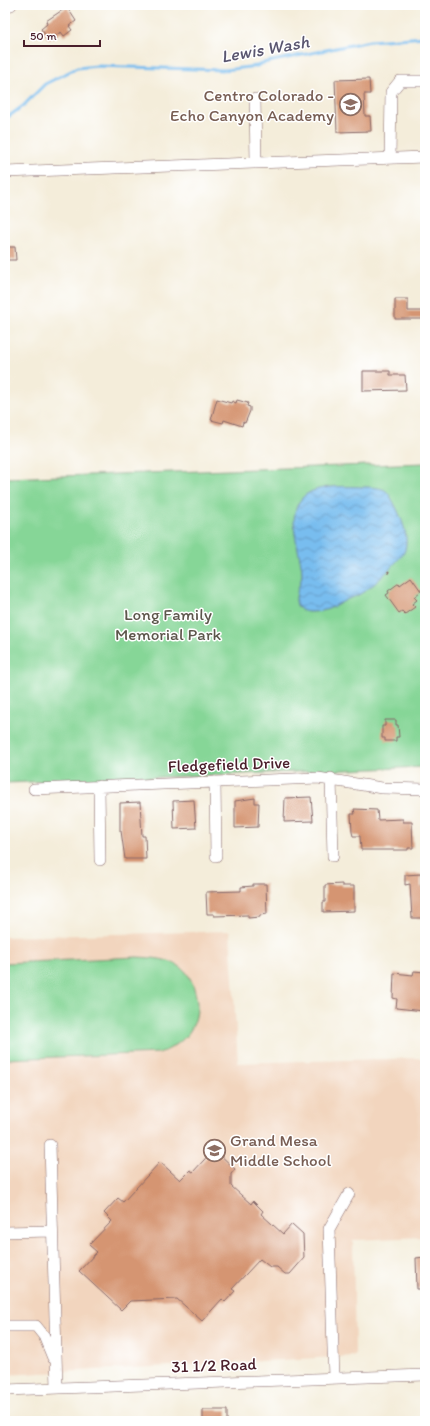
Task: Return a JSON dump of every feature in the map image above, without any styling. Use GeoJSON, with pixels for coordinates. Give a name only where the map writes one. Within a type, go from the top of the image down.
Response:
{"type":"FeatureCollection","features":[{"type":"Feature","properties":{"kind":"street"},"geometry":{"type":"LineString","coordinates":[[5,7],[11,5]]}},
{"type":"Feature","properties":{"kind":"street"},"geometry":{"type":"LineString","coordinates":[[390,158],[391,92],[400,81],[425,81]]}},
{"type":"Feature","properties":{"kind":"street"},"geometry":{"type":"LineString","coordinates":[[255,99],[256,163]]}},
{"type":"Feature","properties":{"kind":"street"},"geometry":{"type":"LineString","coordinates":[[5,172],[425,157]]}},
{"type":"Feature","properties":{"kind":"street"},"geometry":{"type":"LineString","coordinates":[[331,778],[334,856]]}},
{"type":"Feature","properties":{"kind":"street","name":"Fledgefield Drive"},"geometry":{"type":"LineString","coordinates":[[34,789],[331,778],[382,788],[425,789]]}},
{"type":"Feature","properties":{"kind":"street"},"geometry":{"type":"LineString","coordinates":[[215,782],[216,856]]}},
{"type":"Feature","properties":{"kind":"street"},"geometry":{"type":"LineString","coordinates":[[99,786],[100,860]]}},
{"type":"Feature","properties":{"kind":"street"},"geometry":{"type":"LineString","coordinates":[[50,1145],[57,1388]]}},
{"type":"Feature","properties":{"kind":"street"},"geometry":{"type":"LineString","coordinates":[[334,1378],[330,1229],[349,1194]]}},
{"type":"Feature","properties":{"kind":"street"},"geometry":{"type":"LineString","coordinates":[[5,1232],[52,1231]]}},
{"type":"Feature","properties":{"kind":"street"},"geometry":{"type":"LineString","coordinates":[[5,1326],[36,1326],[44,1336],[56,1366]]}},
{"type":"Feature","properties":{"kind":"street","name":"31 1/2 Road"},"geometry":{"type":"LineString","coordinates":[[5,1390],[425,1375]]}},
{"type":"Feature","properties":{"kind":"path"},"geometry":{"type":"LineString","coordinates":[[388,571],[391,576]]}},
{"type":"Feature","properties":{"kind":"shaded area","name":"Grand Mesa Middle School"},"geometry":{"type":"Polygon","coordinates":[[[230,931],[238,1063],[425,1058],[425,1237],[353,1240],[355,1356],[5,1375],[5,937],[230,931]]]}},
{"type":"Feature","properties":{"kind":"green space","name":"Long Family Memorial Park"},"geometry":{"type":"Polygon","coordinates":[[[425,463],[425,767],[5,783],[5,478],[425,463]]]}},
{"type":"Feature","properties":{"kind":"green space"},"geometry":{"type":"Polygon","coordinates":[[[137,957],[160,959],[172,962],[184,970],[192,982],[197,1003],[195,1022],[185,1037],[178,1044],[159,1053],[5,1059],[5,963],[137,957]]]}},
{"type":"Feature","properties":{"kind":"water"},"geometry":{"type":"Polygon","coordinates":[[[342,486],[383,489],[391,497],[403,522],[406,539],[404,552],[379,580],[358,595],[325,610],[306,612],[302,610],[298,607],[296,601],[302,573],[294,524],[297,505],[303,497],[317,490],[342,486]]]}},
{"type":"Feature","properties":{"kind":"building"},"geometry":{"type":"Polygon","coordinates":[[[67,7],[76,21],[69,26],[72,30],[64,36],[61,32],[49,40],[41,29],[47,24],[46,21],[67,7]]]}},
{"type":"Feature","properties":{"kind":"building","name":"Centro Colorado - Echo Canyon Academy"},"geometry":{"type":"Polygon","coordinates":[[[369,79],[370,94],[364,94],[365,116],[370,116],[371,131],[337,132],[335,80],[369,79]]]}},
{"type":"Feature","properties":{"kind":"building"},"geometry":{"type":"Polygon","coordinates":[[[5,247],[15,247],[16,260],[5,260],[5,247]]]}},
{"type":"Feature","properties":{"kind":"building"},"geometry":{"type":"Polygon","coordinates":[[[395,299],[408,299],[408,311],[425,311],[425,319],[395,319],[395,299]]]}},
{"type":"Feature","properties":{"kind":"building"},"geometry":{"type":"Polygon","coordinates":[[[363,371],[390,371],[390,375],[405,375],[406,390],[363,391],[363,371]]]}},
{"type":"Feature","properties":{"kind":"building"},"geometry":{"type":"Polygon","coordinates":[[[217,399],[231,403],[232,401],[236,403],[237,400],[248,403],[247,406],[250,407],[250,411],[245,423],[243,422],[242,426],[224,420],[223,423],[211,420],[217,399]]]}},
{"type":"Feature","properties":{"kind":"building"},"geometry":{"type":"Polygon","coordinates":[[[411,577],[421,591],[414,597],[417,600],[412,604],[415,607],[405,614],[402,611],[399,613],[386,595],[389,593],[388,591],[399,583],[400,585],[411,577]]]}},
{"type":"Feature","properties":{"kind":"building"},"geometry":{"type":"Polygon","coordinates":[[[385,720],[396,720],[399,737],[396,737],[396,741],[385,741],[385,738],[382,738],[382,726],[385,726],[385,720]]]}},
{"type":"Feature","properties":{"kind":"building"},"geometry":{"type":"Polygon","coordinates":[[[311,797],[313,821],[284,822],[285,798],[311,797]]]}},
{"type":"Feature","properties":{"kind":"building"},"geometry":{"type":"Polygon","coordinates":[[[255,798],[255,803],[259,803],[258,827],[235,828],[235,801],[255,798]]]}},
{"type":"Feature","properties":{"kind":"building"},"geometry":{"type":"Polygon","coordinates":[[[194,800],[196,828],[174,829],[173,801],[194,800]]]}},
{"type":"Feature","properties":{"kind":"building"},"geometry":{"type":"Polygon","coordinates":[[[140,802],[142,836],[145,836],[146,859],[125,859],[120,831],[120,803],[140,802]]]}},
{"type":"Feature","properties":{"kind":"building"},"geometry":{"type":"Polygon","coordinates":[[[354,809],[377,810],[378,820],[403,819],[403,822],[412,822],[413,848],[408,848],[408,850],[361,850],[360,836],[353,836],[352,832],[351,814],[355,814],[354,809]]]}},
{"type":"Feature","properties":{"kind":"building"},"geometry":{"type":"Polygon","coordinates":[[[421,874],[425,918],[412,918],[410,884],[405,885],[405,875],[421,874]]]}},
{"type":"Feature","properties":{"kind":"building"},"geometry":{"type":"Polygon","coordinates":[[[253,884],[266,884],[267,914],[260,915],[260,917],[248,918],[248,915],[214,916],[214,914],[207,914],[206,892],[241,891],[241,887],[253,886],[253,884]]]}},
{"type":"Feature","properties":{"kind":"building"},"geometry":{"type":"Polygon","coordinates":[[[342,884],[342,886],[354,886],[354,911],[323,912],[323,902],[325,902],[325,885],[342,884]]]}},
{"type":"Feature","properties":{"kind":"building"},"geometry":{"type":"Polygon","coordinates":[[[414,971],[425,972],[424,1011],[396,1008],[397,999],[393,998],[394,973],[413,975],[414,971]]]}},
{"type":"Feature","properties":{"kind":"building","name":"Grand Mesa Middle School"},"geometry":{"type":"Polygon","coordinates":[[[214,1149],[235,1169],[231,1174],[231,1186],[251,1204],[253,1201],[263,1211],[261,1214],[283,1234],[292,1224],[303,1234],[304,1258],[290,1274],[285,1274],[277,1267],[270,1267],[260,1259],[232,1289],[235,1291],[225,1302],[222,1299],[202,1321],[177,1299],[130,1301],[121,1310],[79,1271],[97,1252],[89,1245],[112,1221],[104,1213],[118,1198],[123,1202],[160,1162],[180,1180],[190,1170],[193,1172],[214,1149]]]}},
{"type":"Feature","properties":{"kind":"building"},"geometry":{"type":"Polygon","coordinates":[[[425,1257],[425,1289],[417,1289],[416,1258],[425,1257]]]}},
{"type":"Feature","properties":{"kind":"building"},"geometry":{"type":"Polygon","coordinates":[[[203,1410],[227,1410],[227,1421],[203,1421],[203,1410]]]}},
{"type":"Feature","properties":{"kind":"waterway","name":"Lewis Wash"},"geometry":{"type":"LineString","coordinates":[[5,119],[23,106],[45,84],[77,68],[97,66],[225,70],[257,66],[263,63],[370,41],[425,37]]}},
{"type":"Feature","properties":{"kind":"place","name":"Centro Colorado - Echo Canyon Academy"},"geometry":{"type":"Point","coordinates":[350,105]}},
{"type":"Feature","properties":{"kind":"place","name":"Grand Mesa Middle School"},"geometry":{"type":"Point","coordinates":[215,1150]}}]}
